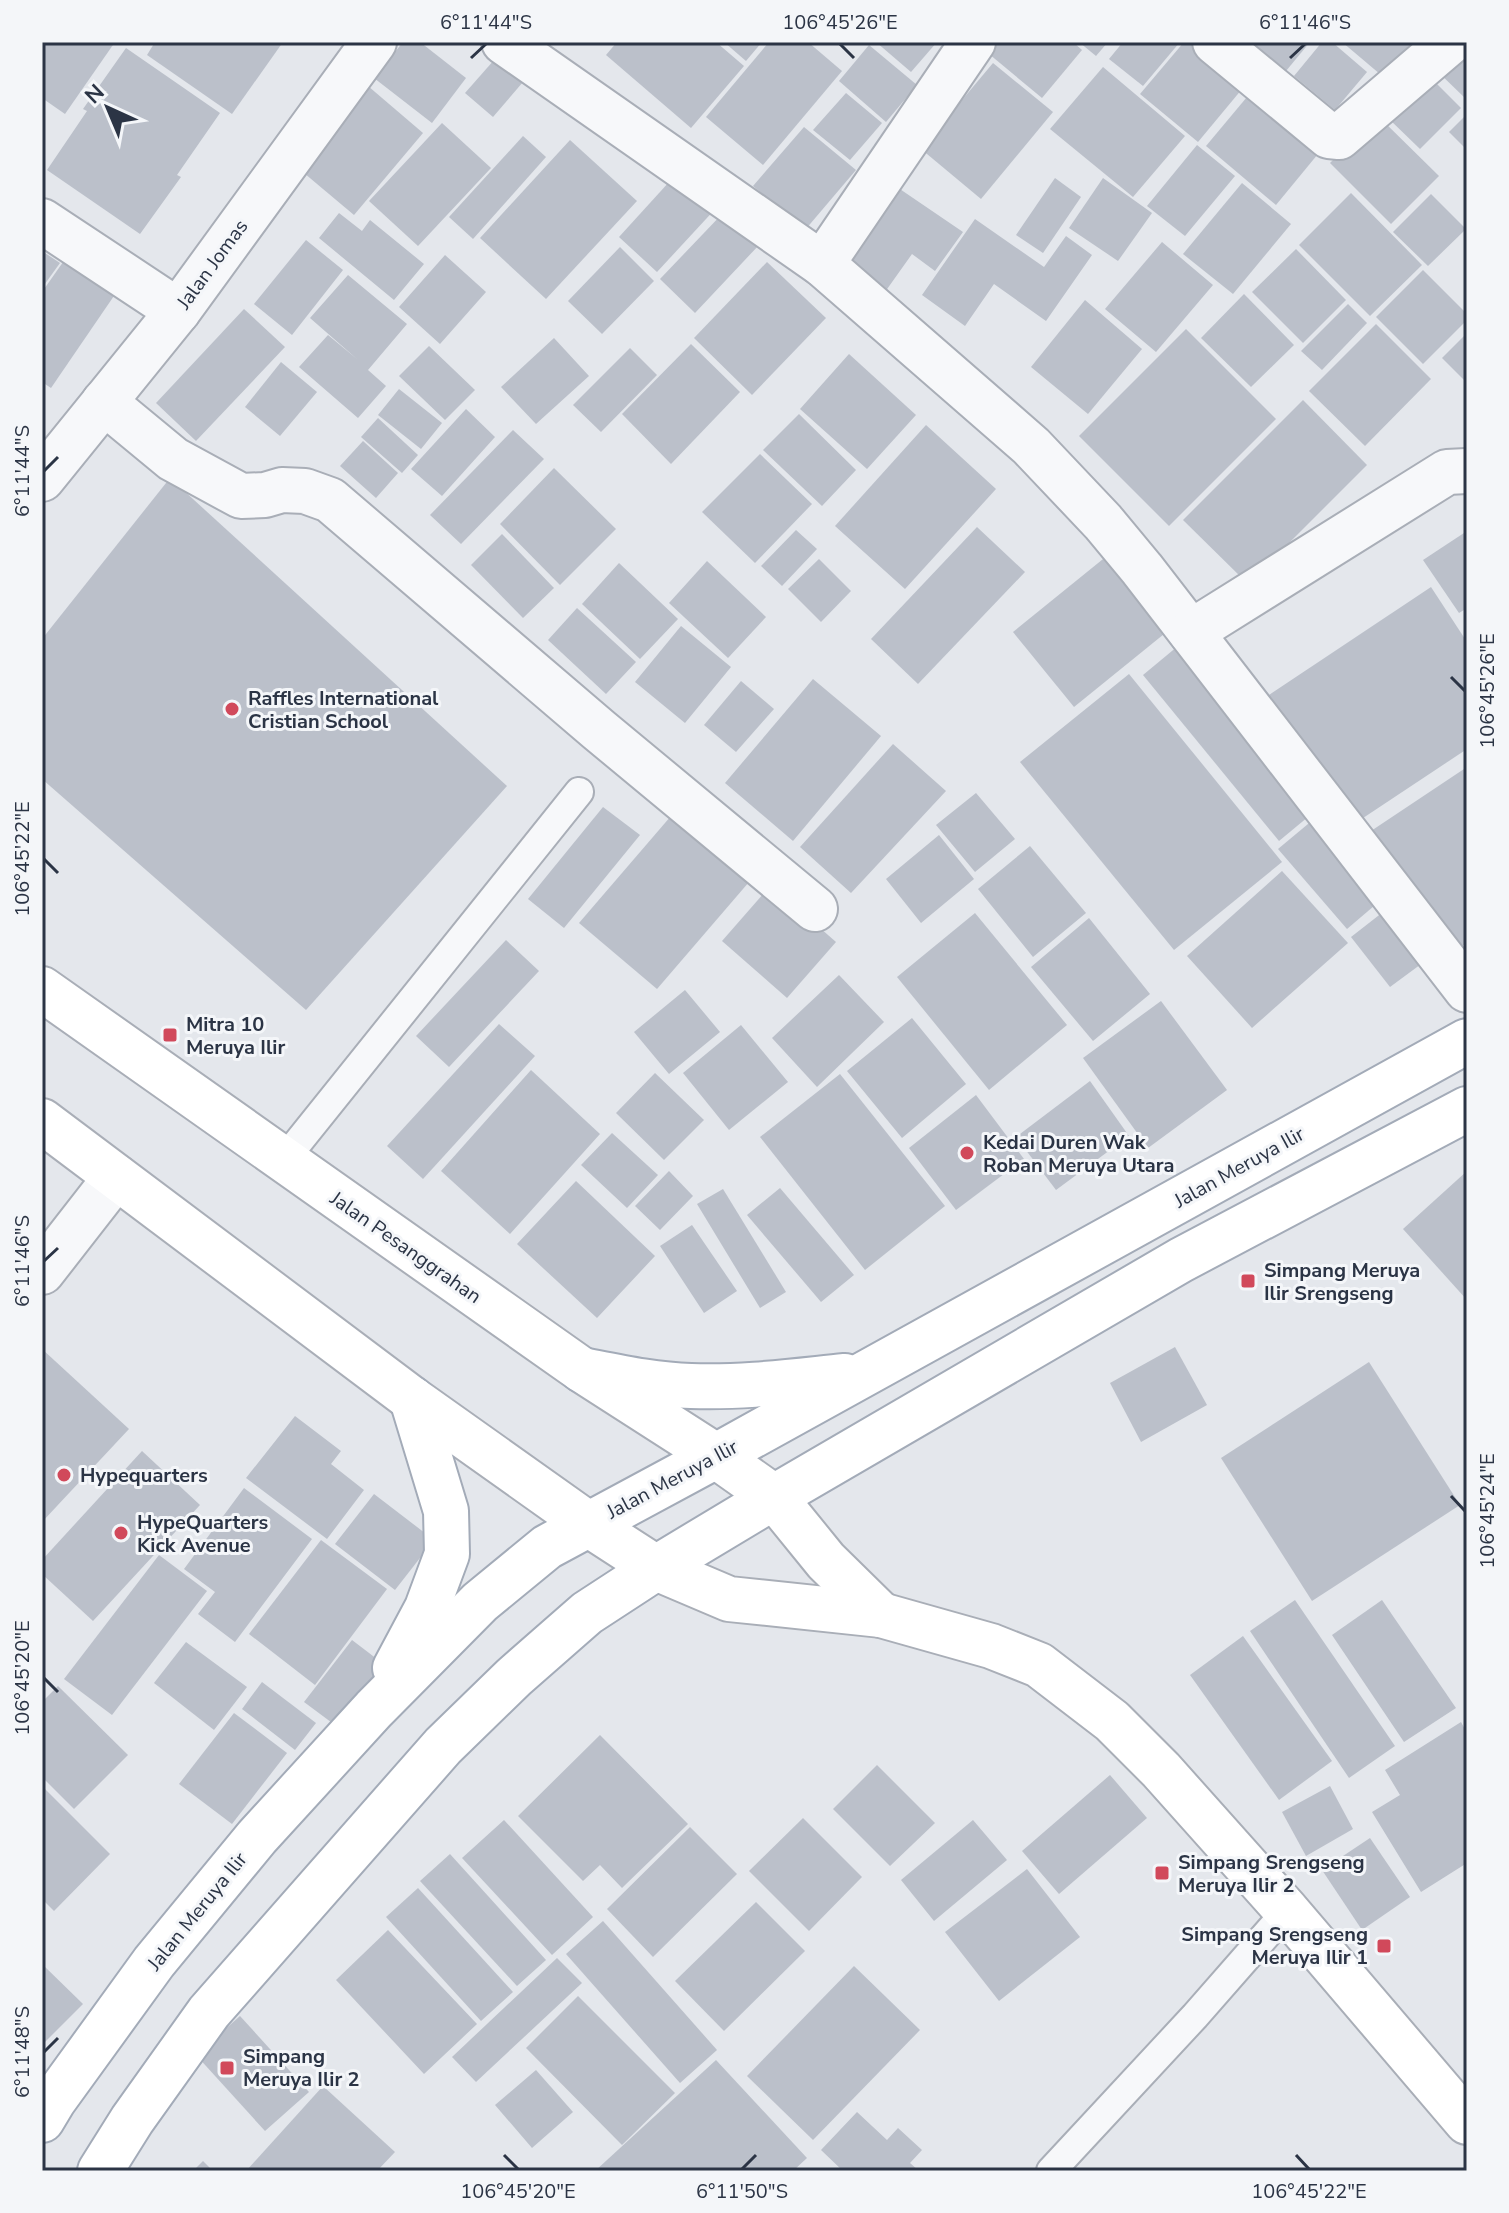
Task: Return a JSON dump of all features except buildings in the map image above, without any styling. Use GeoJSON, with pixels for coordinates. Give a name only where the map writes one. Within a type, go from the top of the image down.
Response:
{"type":"FeatureCollection","features":[{"type":"Feature","properties":{"kind":"main road","name":"Jalan Pesanggrahan"},"geometry":{"type":"LineString","coordinates":[[42,989],[582,1370],[774,1497],[826,1561],[881,1615]]}},
{"type":"Feature","properties":{"kind":"main road","name":"Jalan Meruya Ilir"},"geometry":{"type":"LineString","coordinates":[[42,2120],[154,1962],[257,1837],[374,1709],[480,1602],[547,1547],[1467,1041]]}},
{"type":"Feature","properties":{"kind":"main road"},"geometry":{"type":"LineString","coordinates":[[100,2171],[132,2120],[209,2012],[443,1746],[514,1677],[587,1613],[774,1497],[1181,1260],[1467,1109]]}},
{"type":"Feature","properties":{"kind":"main road"},"geometry":{"type":"LineString","coordinates":[[42,1121],[412,1399],[588,1524],[656,1568],[729,1599],[881,1615],[991,1646],[1039,1665],[1112,1721],[1161,1770],[1287,1911],[1467,2122]]}},
{"type":"Feature","properties":{"kind":"main road"},"geometry":{"type":"LineString","coordinates":[[582,1370],[645,1382],[691,1386],[748,1386],[861,1375]]}},
{"type":"Feature","properties":{"kind":"main road"},"geometry":{"type":"LineString","coordinates":[[374,1709],[427,1608],[447,1554],[446,1511],[412,1399]]}},
{"type":"Feature","properties":{"kind":"street","name":"Jalan Jomas"},"geometry":{"type":"LineString","coordinates":[[42,479],[178,311],[374,42]]}},
{"type":"Feature","properties":{"kind":"street"},"geometry":{"type":"LineString","coordinates":[[504,42],[822,264],[1031,446],[1103,522],[1467,990]]}},
{"type":"Feature","properties":{"kind":"street"},"geometry":{"type":"LineString","coordinates":[[822,264],[973,42]]}},
{"type":"Feature","properties":{"kind":"street"},"geometry":{"type":"LineString","coordinates":[[1215,42],[1329,136],[1339,137],[1450,42]]}},
{"type":"Feature","properties":{"kind":"street"},"geometry":{"type":"LineString","coordinates":[[42,221],[178,311]]}},
{"type":"Feature","properties":{"kind":"street"},"geometry":{"type":"LineString","coordinates":[[104,402],[173,459],[241,496],[305,491],[330,500],[599,730],[815,909]]}},
{"type":"Feature","properties":{"kind":"street"},"geometry":{"type":"LineString","coordinates":[[1191,632],[1447,472],[1467,471]]}},
{"type":"Feature","properties":{"kind":"street"},"geometry":{"type":"LineString","coordinates":[[42,1272],[116,1177]]}},
{"type":"Feature","properties":{"kind":"lane"},"geometry":{"type":"LineString","coordinates":[[283,1161],[579,792]]}},
{"type":"Feature","properties":{"kind":"lane"},"geometry":{"type":"LineString","coordinates":[[1051,2171],[1195,2016],[1287,1911]]}},
{"type":"Feature","properties":{"kind":"place","name":"Raffles International Cristian School"},"geometry":{"type":"Point","coordinates":[232,709]}},
{"type":"Feature","properties":{"kind":"place","name":"Mitra 10 Meruya Ilir"},"geometry":{"type":"Point","coordinates":[170,1035]}},
{"type":"Feature","properties":{"kind":"place","name":"Kedai Duren Wak Roban Meruya Utara"},"geometry":{"type":"Point","coordinates":[967,1153]}},
{"type":"Feature","properties":{"kind":"place","name":"Simpang Meruya Ilir Srengseng"},"geometry":{"type":"Point","coordinates":[1248,1281]}},
{"type":"Feature","properties":{"kind":"place","name":"Hypequarters"},"geometry":{"type":"Point","coordinates":[64,1475]}},
{"type":"Feature","properties":{"kind":"place","name":"HypeQuarters Kick Avenue"},"geometry":{"type":"Point","coordinates":[121,1533]}},
{"type":"Feature","properties":{"kind":"place","name":"Simpang Srengseng Meruya Ilir 2"},"geometry":{"type":"Point","coordinates":[1162,1873]}},
{"type":"Feature","properties":{"kind":"place","name":"Simpang Srengseng Meruya Ilir 1"},"geometry":{"type":"Point","coordinates":[1384,1946]}},
{"type":"Feature","properties":{"kind":"place","name":"Simpang Meruya Ilir 2"},"geometry":{"type":"Point","coordinates":[227,2068]}}]}
